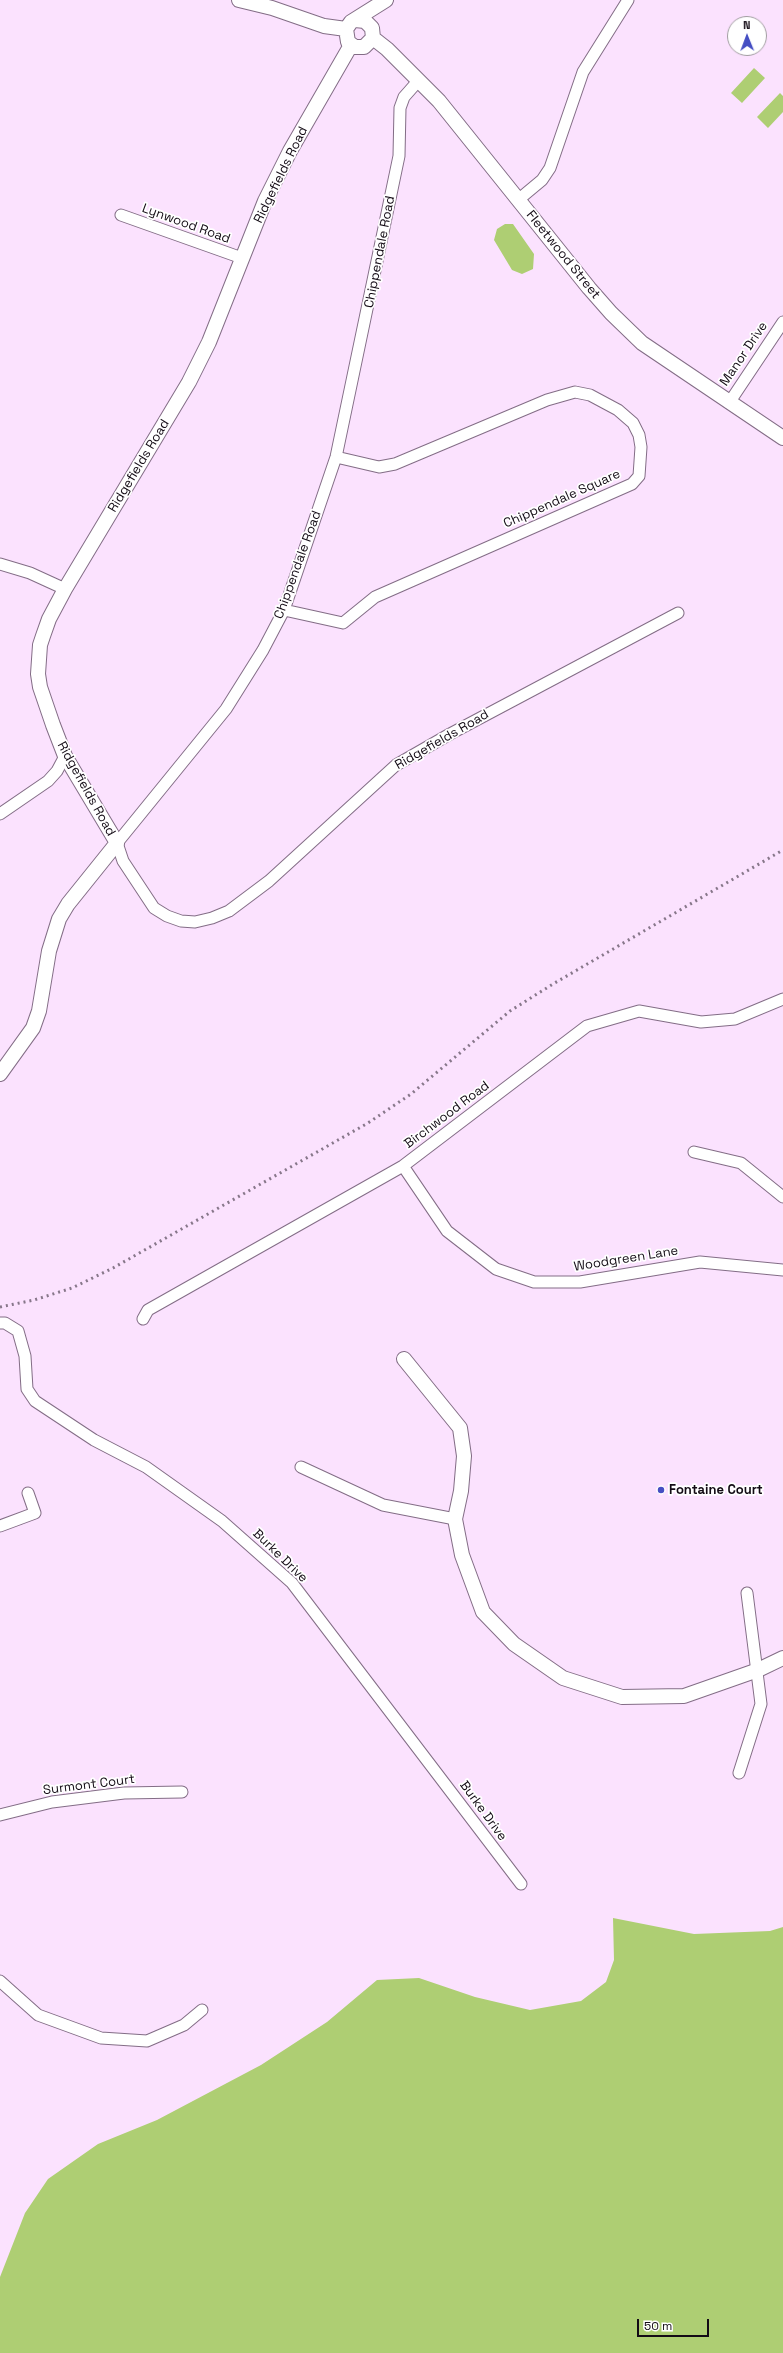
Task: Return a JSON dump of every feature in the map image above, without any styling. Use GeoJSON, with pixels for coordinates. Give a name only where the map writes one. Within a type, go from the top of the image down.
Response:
{"type":"FeatureCollection","features":[{"type":"Feature","properties":{"kind":"street"},"geometry":{"type":"LineString","coordinates":[[239,0],[273,4],[324,26],[350,25],[360,20],[369,24],[373,35]]}},
{"type":"Feature","properties":{"kind":"street"},"geometry":{"type":"LineString","coordinates":[[388,0],[373,35],[364,47],[351,45],[346,38],[350,25],[388,0]]}},
{"type":"Feature","properties":{"kind":"street"},"geometry":{"type":"LineString","coordinates":[[518,200],[542,180],[550,168],[583,72],[628,0]]}},
{"type":"Feature","properties":{"kind":"street","name":"Fleetwood Street"},"geometry":{"type":"LineString","coordinates":[[373,35],[439,101],[611,313],[642,343],[728,403],[783,438]]}},
{"type":"Feature","properties":{"kind":"street","name":"Ridgefields Road"},"geometry":{"type":"LineString","coordinates":[[351,45],[290,151],[265,201],[209,342],[189,382],[65,590],[49,619],[40,645],[38,674],[44,699],[65,756],[117,843],[123,861],[154,908],[167,916],[181,922],[212,918],[229,911],[269,881],[396,765],[450,734],[678,613]]}},
{"type":"Feature","properties":{"kind":"street","name":"Chippendale Road"},"geometry":{"type":"LineString","coordinates":[[2,1067],[35,1023],[39,1011],[49,951],[59,919],[68,904],[226,710],[263,650],[284,610],[336,457],[399,156],[400,108],[404,97],[419,80]]}},
{"type":"Feature","properties":{"kind":"street","name":"Lynwood Road"},"geometry":{"type":"LineString","coordinates":[[121,215],[242,258]]}},
{"type":"Feature","properties":{"kind":"street","name":"Manor Drive"},"geometry":{"type":"LineString","coordinates":[[728,403],[783,322]]}},
{"type":"Feature","properties":{"kind":"street","name":"Chippendale Square"},"geometry":{"type":"LineString","coordinates":[[284,610],[342,623],[375,597],[632,484],[639,476],[641,447],[639,434],[633,423],[618,410],[603,400],[575,392],[547,400],[394,464],[379,467],[336,457]]}},
{"type":"Feature","properties":{"kind":"street"},"geometry":{"type":"LineString","coordinates":[[0,564],[30,573],[65,590]]}},
{"type":"Feature","properties":{"kind":"street"},"geometry":{"type":"LineString","coordinates":[[0,814],[48,781],[57,771],[65,756]]}},
{"type":"Feature","properties":{"kind":"street","name":"Birchwood Road"},"geometry":{"type":"LineString","coordinates":[[143,1319],[148,1310],[402,1166],[587,1026],[639,1011],[701,1022],[735,1019],[783,999]]}},
{"type":"Feature","properties":{"kind":"street"},"geometry":{"type":"LineString","coordinates":[[694,1152],[741,1163],[783,1197]]}},
{"type":"Feature","properties":{"kind":"street","name":"Woodgreen Lane"},"geometry":{"type":"LineString","coordinates":[[402,1166],[447,1231],[496,1269],[534,1282],[580,1282],[700,1262],[783,1270]]}},
{"type":"Feature","properties":{"kind":"street","name":"Burke Drive"},"geometry":{"type":"LineString","coordinates":[[0,1323],[5,1323],[18,1331],[25,1356],[28,1389],[35,1401],[94,1440],[146,1467],[222,1521],[292,1583],[522,1884]]}},
{"type":"Feature","properties":{"kind":"street"},"geometry":{"type":"LineString","coordinates":[[404,1360],[460,1428],[464,1456],[461,1491],[455,1519],[462,1555],[482,1612],[514,1644],[563,1678],[622,1697],[684,1696],[758,1670],[783,1658]]}},
{"type":"Feature","properties":{"kind":"street"},"geometry":{"type":"LineString","coordinates":[[301,1467],[383,1505],[455,1519]]}},
{"type":"Feature","properties":{"kind":"street"},"geometry":{"type":"LineString","coordinates":[[0,1526],[35,1513],[28,1493]]}},
{"type":"Feature","properties":{"kind":"street"},"geometry":{"type":"LineString","coordinates":[[740,1773],[761,1704],[758,1670],[747,1593]]}},
{"type":"Feature","properties":{"kind":"street","name":"Surmont Court"},"geometry":{"type":"LineString","coordinates":[[0,1815],[52,1802],[124,1793],[182,1792]]}},
{"type":"Feature","properties":{"kind":"street"},"geometry":{"type":"LineString","coordinates":[[0,1981],[38,2015],[101,2038],[147,2041],[184,2025],[202,2010]]}},
{"type":"Feature","properties":{"kind":"green space"},"geometry":{"type":"Polygon","coordinates":[[[754,68],[765,78],[742,103],[731,93],[754,68]]]}},
{"type":"Feature","properties":{"kind":"green space"},"geometry":{"type":"Polygon","coordinates":[[[780,93],[783,96],[783,112],[768,128],[757,117],[780,93]]]}},
{"type":"Feature","properties":{"kind":"green space"},"geometry":{"type":"Polygon","coordinates":[[[505,224],[513,224],[534,254],[533,269],[522,274],[512,270],[494,240],[497,229],[505,224]]]}},
{"type":"Feature","properties":{"kind":"green space"},"geometry":{"type":"Polygon","coordinates":[[[613,1918],[694,1934],[770,1931],[783,1927],[783,2353],[0,2353],[0,2277],[25,2213],[48,2179],[98,2144],[157,2120],[261,2065],[327,2022],[377,1980],[419,1978],[475,1997],[530,2010],[581,2001],[606,1982],[614,1960],[613,1918]]]}},
{"type":"Feature","properties":{"kind":"railway"},"geometry":{"type":"LineString","coordinates":[[0,1307],[34,1300],[72,1288],[113,1268],[368,1123],[411,1094],[510,1011],[553,984],[783,850]]}},
{"type":"Feature","properties":{"kind":"place","name":"Fontaine Court"},"geometry":{"type":"Point","coordinates":[661,1490]}}]}
